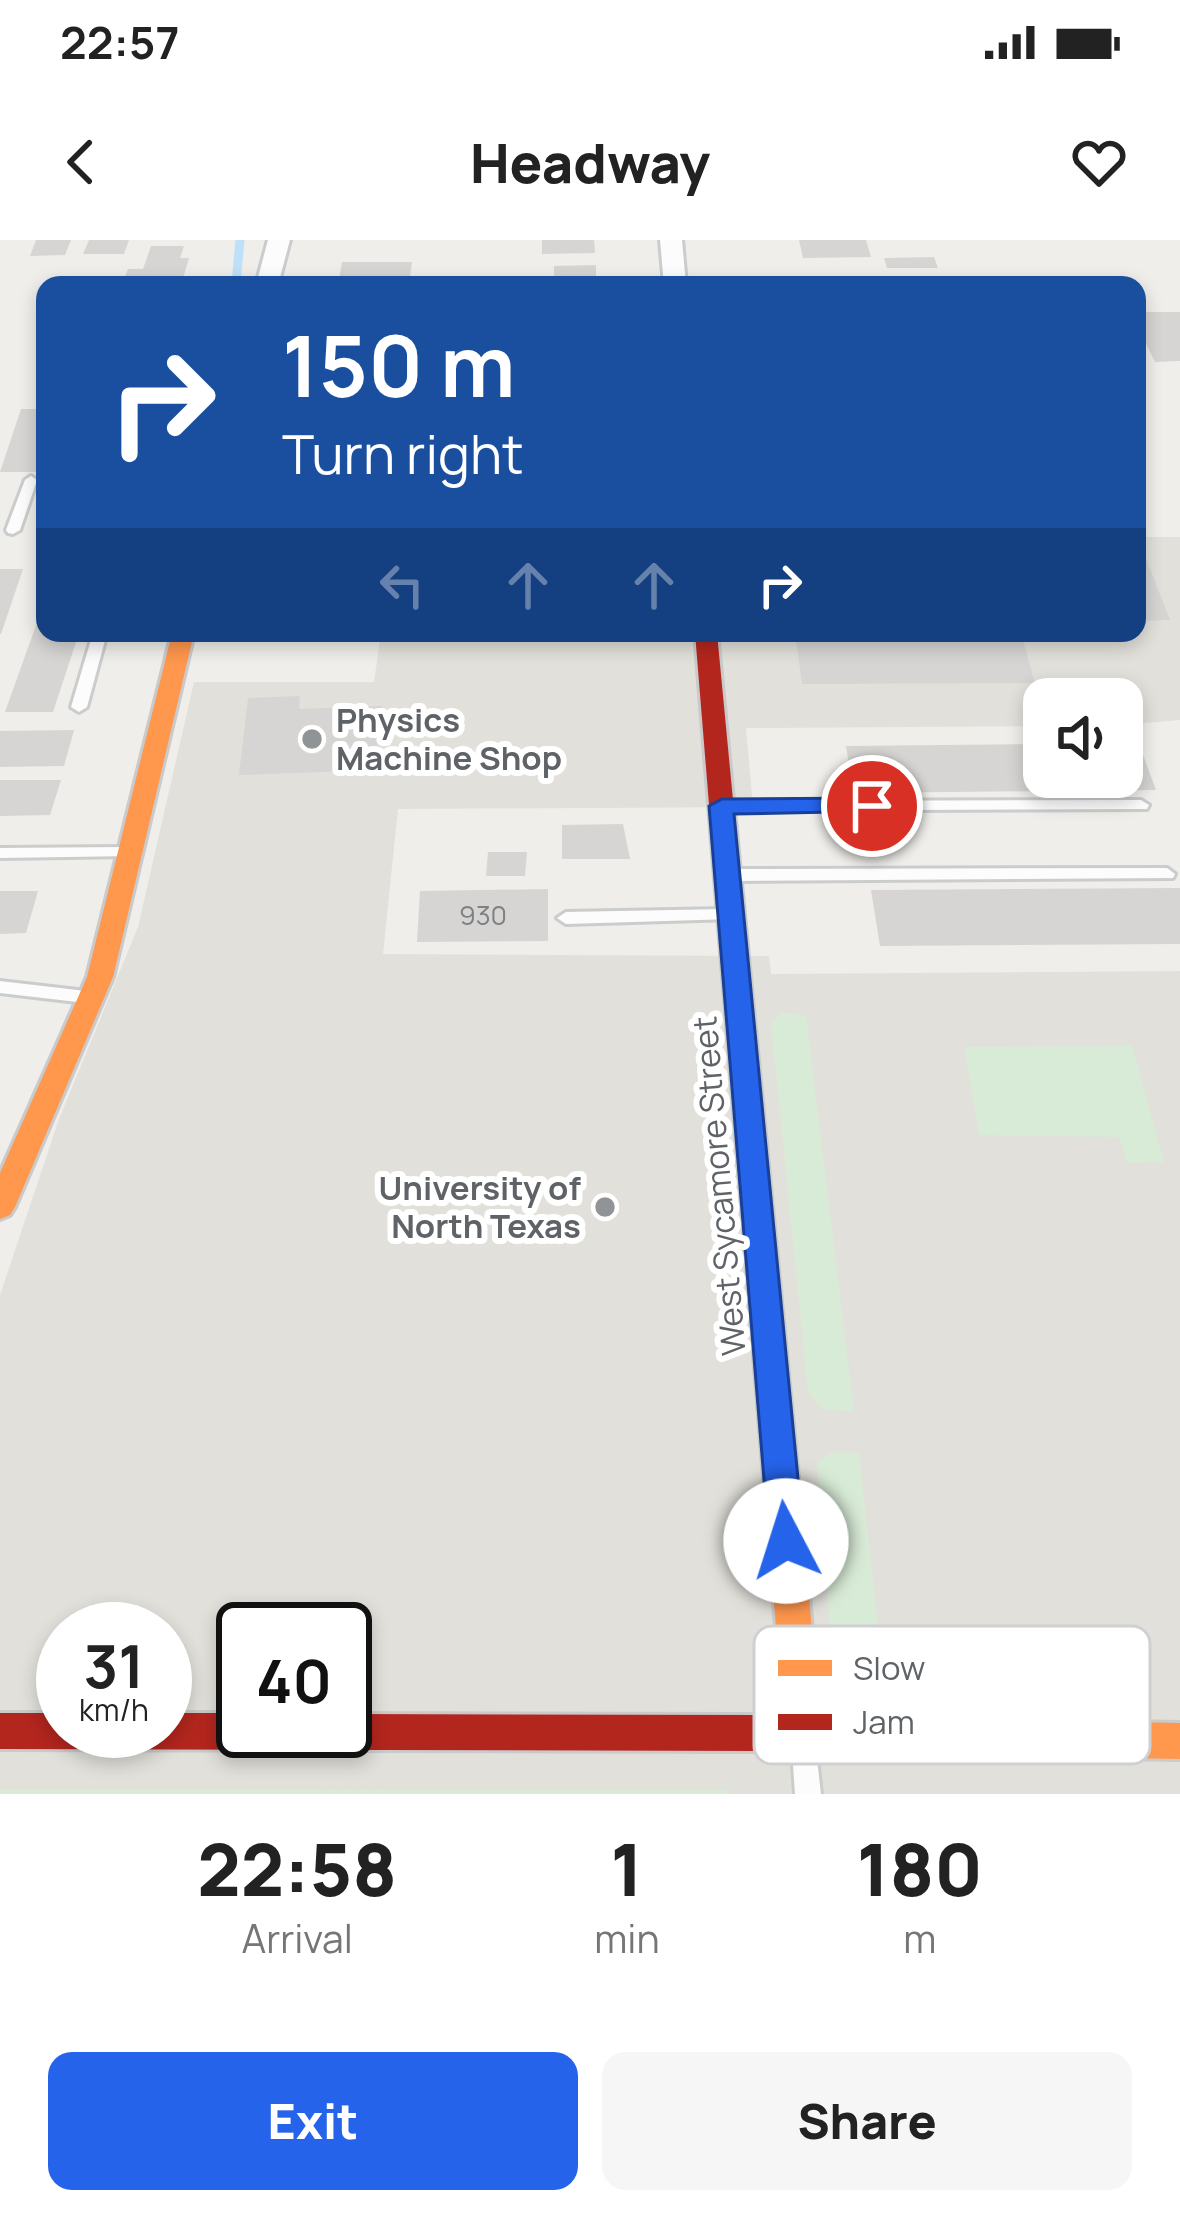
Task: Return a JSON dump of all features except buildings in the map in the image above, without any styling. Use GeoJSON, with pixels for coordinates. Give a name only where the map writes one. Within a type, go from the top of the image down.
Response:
{"type":"FeatureCollection","features":[{"type":"Feature","properties":{"kind":"street"},"geometry":{"type":"LineString","coordinates":[[269,276],[279,240]]}},
{"type":"Feature","properties":{"kind":"street"},"geometry":{"type":"LineString","coordinates":[[671,240],[674,276]]}},
{"type":"Feature","properties":{"kind":"street"},"geometry":{"type":"LineString","coordinates":[[0,1208],[91,997],[132,852],[181,642]]}},
{"type":"Feature","properties":{"kind":"street","name":"West Sycamore Street"},"geometry":{"type":"LineString","coordinates":[[707,642],[794,1626]]}},
{"type":"Feature","properties":{"kind":"street"},"geometry":{"type":"LineString","coordinates":[[0,1731],[754,1733]]}},
{"type":"Feature","properties":{"kind":"street"},"geometry":{"type":"LineString","coordinates":[[1150,1740],[1180,1741]]}},
{"type":"Feature","properties":{"kind":"lane"},"geometry":{"type":"LineString","coordinates":[[13,530],[31,480]]}},
{"type":"Feature","properties":{"kind":"lane"},"geometry":{"type":"LineString","coordinates":[[79,707],[97,642]]}},
{"type":"Feature","properties":{"kind":"lane"},"geometry":{"type":"LineString","coordinates":[[722,806],[1141,805]]}},
{"type":"Feature","properties":{"kind":"lane"},"geometry":{"type":"LineString","coordinates":[[0,853],[132,852]]}},
{"type":"Feature","properties":{"kind":"lane"},"geometry":{"type":"LineString","coordinates":[[728,875],[1167,874]]}},
{"type":"Feature","properties":{"kind":"lane"},"geometry":{"type":"LineString","coordinates":[[566,918],[731,915]]}},
{"type":"Feature","properties":{"kind":"lane"},"geometry":{"type":"LineString","coordinates":[[0,987],[91,997]]}},
{"type":"Feature","properties":{"kind":"lane"},"geometry":{"type":"LineString","coordinates":[[806,1764],[808,1794]]}},
{"type":"Feature","properties":{"kind":"shaded area","name":"University of North Texas"},"geometry":{"type":"Polygon","coordinates":[[[1146,537],[1180,537],[1180,720],[1143,723],[1143,678],[1023,678],[1023,726],[746,728],[753,807],[398,809],[383,954],[769,956],[771,974],[1180,971],[1180,1794],[0,1794],[0,1295],[59,1119],[138,927],[194,682],[374,682],[380,642],[1146,642],[1146,537]]]}},
{"type":"Feature","properties":{"kind":"green space"},"geometry":{"type":"Polygon","coordinates":[[[781,1012],[806,1016],[854,1411],[823,1410],[808,1392],[771,1024],[781,1012]]]}},
{"type":"Feature","properties":{"kind":"green space"},"geometry":{"type":"Polygon","coordinates":[[[1132,1046],[1164,1162],[1128,1163],[1119,1137],[979,1135],[964,1047],[1132,1046]]]}},
{"type":"Feature","properties":{"kind":"green space"},"geometry":{"type":"Polygon","coordinates":[[[831,1452],[859,1453],[878,1626],[830,1626],[817,1463],[831,1452]]]}},
{"type":"Feature","properties":{"kind":"green space"},"geometry":{"type":"Polygon","coordinates":[[[0,1789],[727,1790],[727,1794],[0,1794],[0,1789]]]}},
{"type":"Feature","properties":{"kind":"waterway"},"geometry":{"type":"LineString","coordinates":[[237,276],[240,240]]}},
{"type":"Feature","properties":{"kind":"traffic: slow"},"geometry":{"type":"LineString","coordinates":[[0,1207],[100,977],[181,642]]}},
{"type":"Feature","properties":{"kind":"traffic: slow"},"geometry":{"type":"LineString","coordinates":[[781,1478],[794,1626]]}},
{"type":"Feature","properties":{"kind":"traffic: slow"},"geometry":{"type":"LineString","coordinates":[[1150,1740],[1180,1741]]}},
{"type":"Feature","properties":{"kind":"traffic: jam"},"geometry":{"type":"LineString","coordinates":[[707,642],[781,1478]]}},
{"type":"Feature","properties":{"kind":"traffic: jam"},"geometry":{"type":"LineString","coordinates":[[0,1731],[754,1733]]}},
{"type":"Feature","properties":{"kind":"place","name":"Physics Machine Shop"},"geometry":{"type":"Point","coordinates":[312,739]}},
{"type":"Feature","properties":{"kind":"place","name":"University of North Texas"},"geometry":{"type":"Point","coordinates":[605,1207]}},
{"type":"Feature","properties":{"kind":"route"},"geometry":{"type":"LineString","coordinates":[[786,1541],[722,806],[872,806]]}}]}
